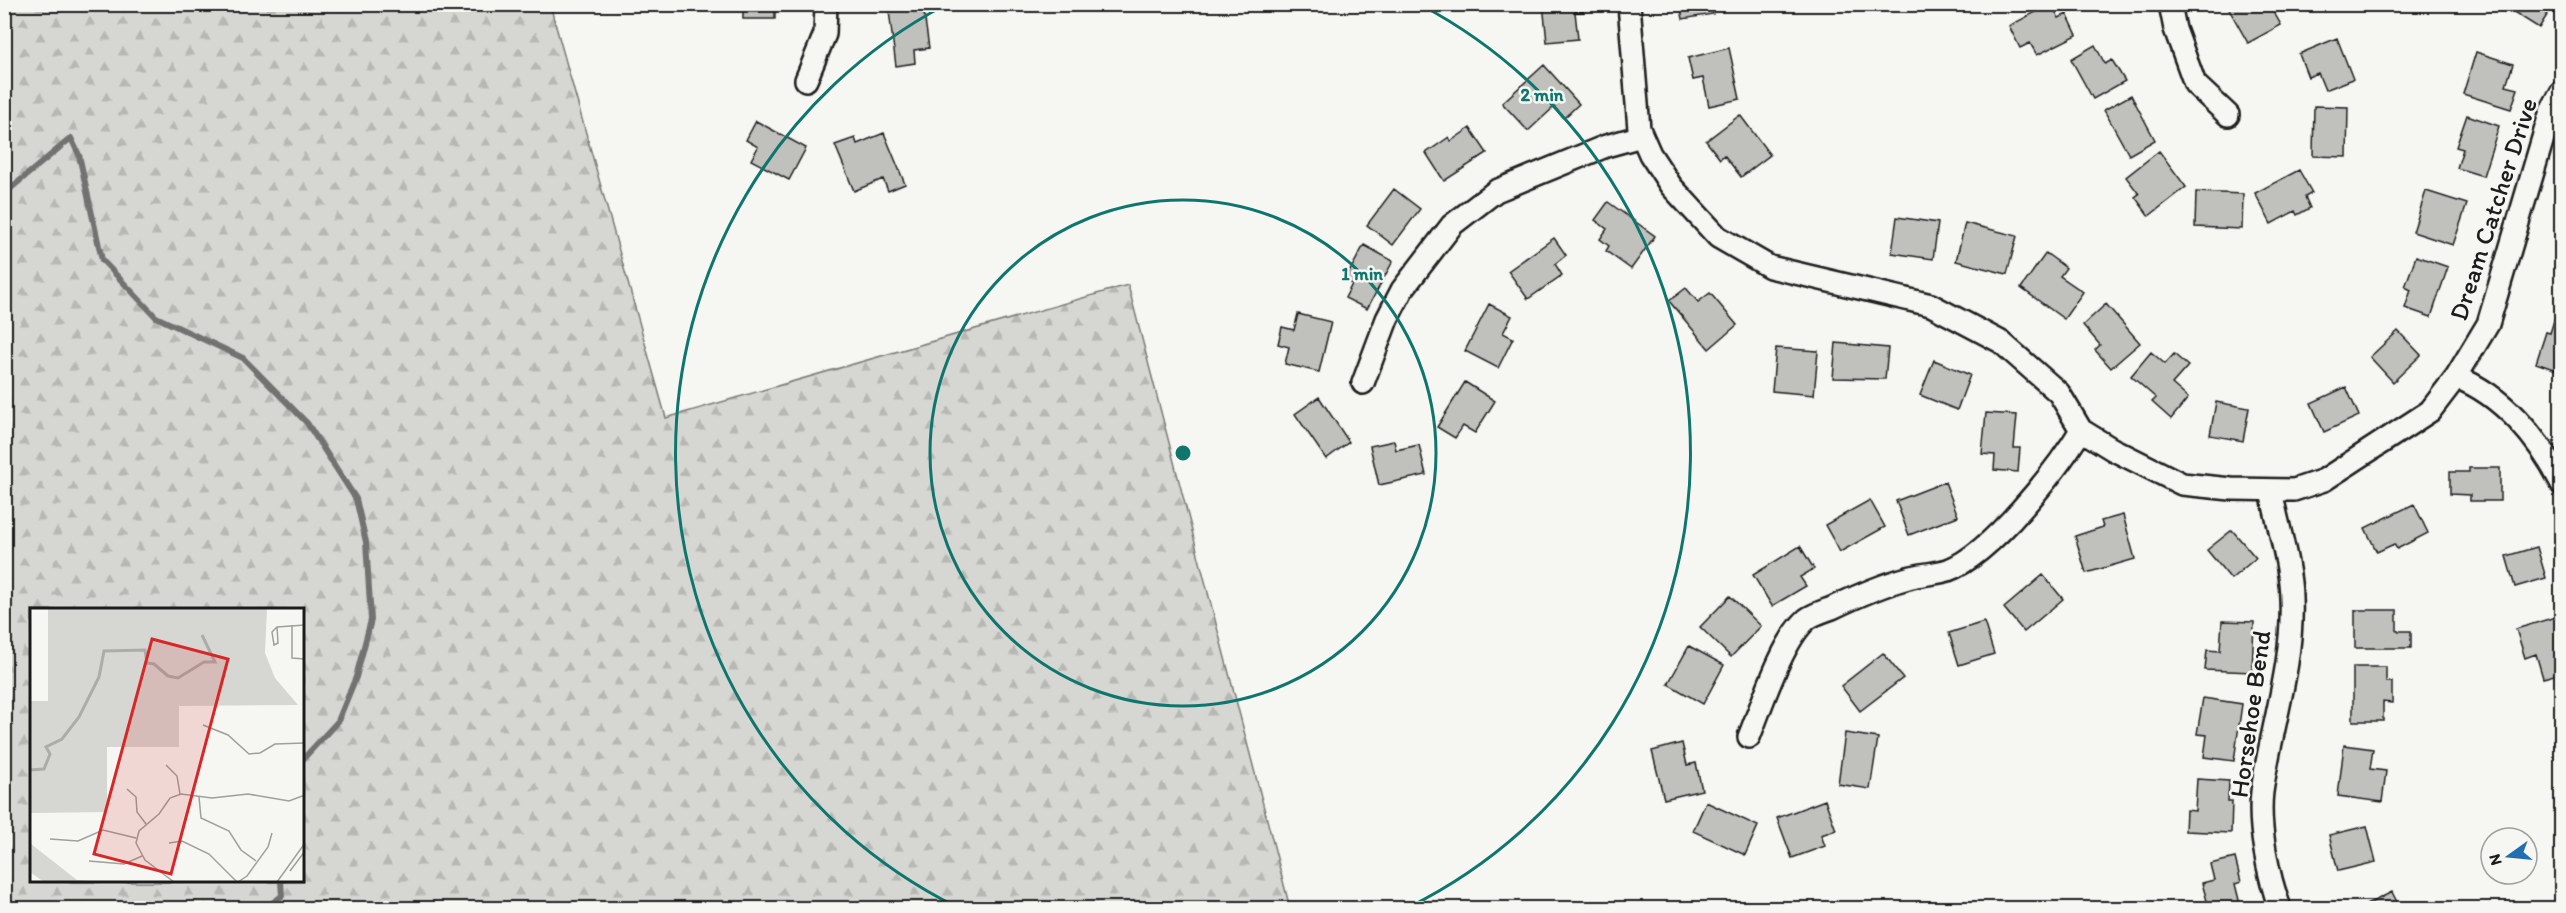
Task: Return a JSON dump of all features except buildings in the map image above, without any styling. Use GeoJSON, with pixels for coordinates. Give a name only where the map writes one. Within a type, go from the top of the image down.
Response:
{"type":"FeatureCollection","features":[{"type":"Feature","properties":{"kind":"street"},"geometry":{"type":"LineString","coordinates":[[806,80],[825,34],[826,4]]}},
{"type":"Feature","properties":{"kind":"street","name":"Dream Catcher Drive"},"geometry":{"type":"LineString","coordinates":[[1629,4],[1642,136],[1650,154],[1671,186],[1718,237],[1770,267],[1930,304],[2001,342],[2059,393],[2081,430],[2112,449],[2182,484],[2271,491],[2294,490],[2324,480],[2430,411],[2456,377],[2488,324],[2551,111],[2562,91]]}},
{"type":"Feature","properties":{"kind":"street"},"geometry":{"type":"LineString","coordinates":[[2170,4],[2175,29],[2195,84],[2228,115]]}},
{"type":"Feature","properties":{"kind":"street"},"geometry":{"type":"LineString","coordinates":[[1363,383],[1387,319],[1402,290],[1452,225],[1496,190],[1606,146],[1642,136]]}},
{"type":"Feature","properties":{"kind":"street"},"geometry":{"type":"LineString","coordinates":[[2456,377],[2473,384],[2512,413],[2552,464],[2562,484]]}},
{"type":"Feature","properties":{"kind":"street"},"geometry":{"type":"LineString","coordinates":[[1749,737],[1777,668],[1794,636],[1808,619],[1863,593],[1908,578],[1948,570],[1971,558],[2010,520],[2069,449],[2081,430]]}},
{"type":"Feature","properties":{"kind":"street","name":"Horsehoe Bend"},"geometry":{"type":"LineString","coordinates":[[2271,491],[2292,597],[2287,674],[2262,794],[2265,843],[2273,891],[2280,909]]}},
{"type":"Feature","properties":{"kind":"green space"},"geometry":{"type":"Polygon","coordinates":[[[5,4],[550,5],[666,418],[1128,285],[1290,908],[5,908],[5,4]]]}},
{"type":"Feature","properties":{"kind":"waterway"},"geometry":{"type":"LineString","coordinates":[[4,194],[71,138],[79,155],[102,260],[156,317],[243,358],[307,423],[356,499],[366,542],[371,620],[356,677],[338,721],[304,758]]}},
{"type":"Feature","properties":{"kind":"waterway"},"geometry":{"type":"LineString","coordinates":[[265,908],[282,896],[281,883]]}}]}
